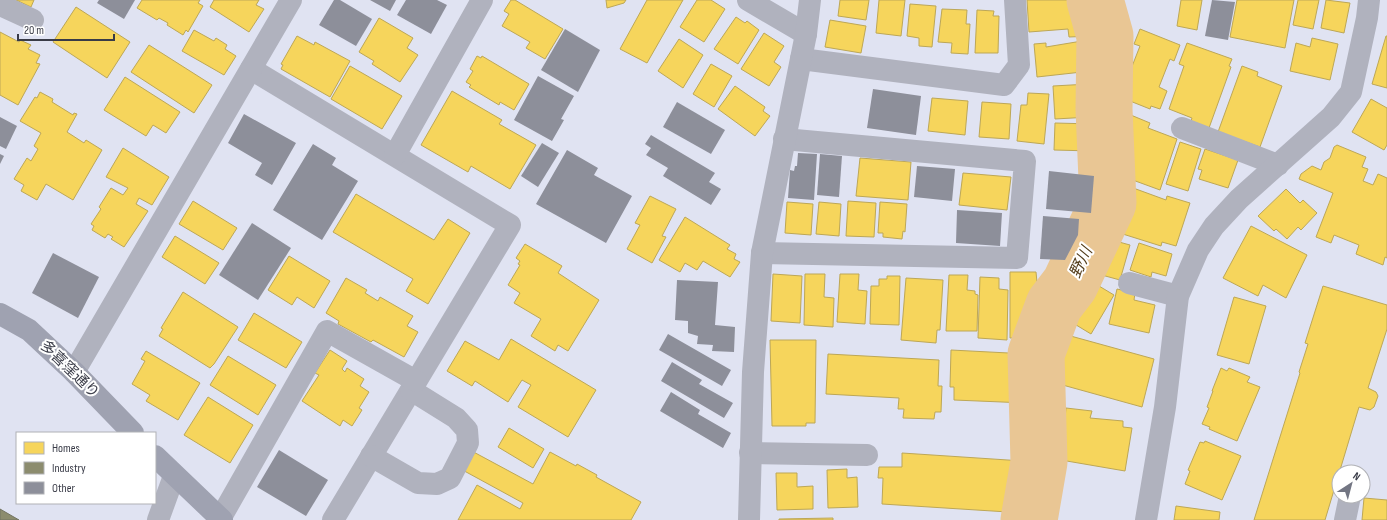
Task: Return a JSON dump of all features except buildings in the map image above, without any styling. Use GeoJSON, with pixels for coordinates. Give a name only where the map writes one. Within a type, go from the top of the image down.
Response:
{"type":"FeatureCollection","features":[{"type":"Feature","properties":{"kind":"main road","name":"多喜窪通り"},"geometry":{"type":"LineString","coordinates":[[0,314],[30,330],[74,372],[132,432]]}},
{"type":"Feature","properties":{"kind":"main road"},"geometry":{"type":"LineString","coordinates":[[156,457],[174,476],[221,519]]}},
{"type":"Feature","properties":{"kind":"street"},"geometry":{"type":"LineString","coordinates":[[74,372],[291,0]]}},
{"type":"Feature","properties":{"kind":"street"},"geometry":{"type":"LineString","coordinates":[[395,155],[482,0]]}},
{"type":"Feature","properties":{"kind":"street"},"geometry":{"type":"LineString","coordinates":[[748,0],[806,34]]}},
{"type":"Feature","properties":{"kind":"street"},"geometry":{"type":"LineString","coordinates":[[749,520],[753,372],[762,253],[806,34],[810,0]]}},
{"type":"Feature","properties":{"kind":"street"},"geometry":{"type":"LineString","coordinates":[[801,59],[1004,85],[1019,65],[1015,0]]}},
{"type":"Feature","properties":{"kind":"street"},"geometry":{"type":"LineString","coordinates":[[1146,520],[1164,407],[1178,296],[1198,250],[1214,226],[1239,199],[1331,117],[1351,92],[1367,18],[1369,0]]}},
{"type":"Feature","properties":{"kind":"street"},"geometry":{"type":"LineString","coordinates":[[0,5],[33,20]]}},
{"type":"Feature","properties":{"kind":"street"},"geometry":{"type":"LineString","coordinates":[[251,69],[510,225],[333,520]]}},
{"type":"Feature","properties":{"kind":"street"},"geometry":{"type":"LineString","coordinates":[[1182,128],[1278,165]]}},
{"type":"Feature","properties":{"kind":"street"},"geometry":{"type":"LineString","coordinates":[[762,253],[1017,258],[1025,161],[784,139]]}},
{"type":"Feature","properties":{"kind":"street"},"geometry":{"type":"LineString","coordinates":[[1129,283],[1178,296]]}},
{"type":"Feature","properties":{"kind":"street"},"geometry":{"type":"LineString","coordinates":[[221,519],[327,331],[414,386],[456,418],[467,430],[468,443],[450,478],[438,484],[418,483],[371,456]]}},
{"type":"Feature","properties":{"kind":"street"},"geometry":{"type":"LineString","coordinates":[[750,453],[867,455]]}},
{"type":"Feature","properties":{"kind":"street"},"geometry":{"type":"LineString","coordinates":[[158,520],[174,476]]}},
{"type":"Feature","properties":{"kind":"street"},"geometry":{"type":"LineString","coordinates":[[1345,520],[1348,504]]}},
{"type":"Feature","properties":{"kind":"waterway","name":"野川"},"geometry":{"type":"LineString","coordinates":[[1029,520],[1039,462],[1036,354],[1054,305],[1070,284],[1108,203],[1104,109],[1105,36],[1095,0]]}}]}
